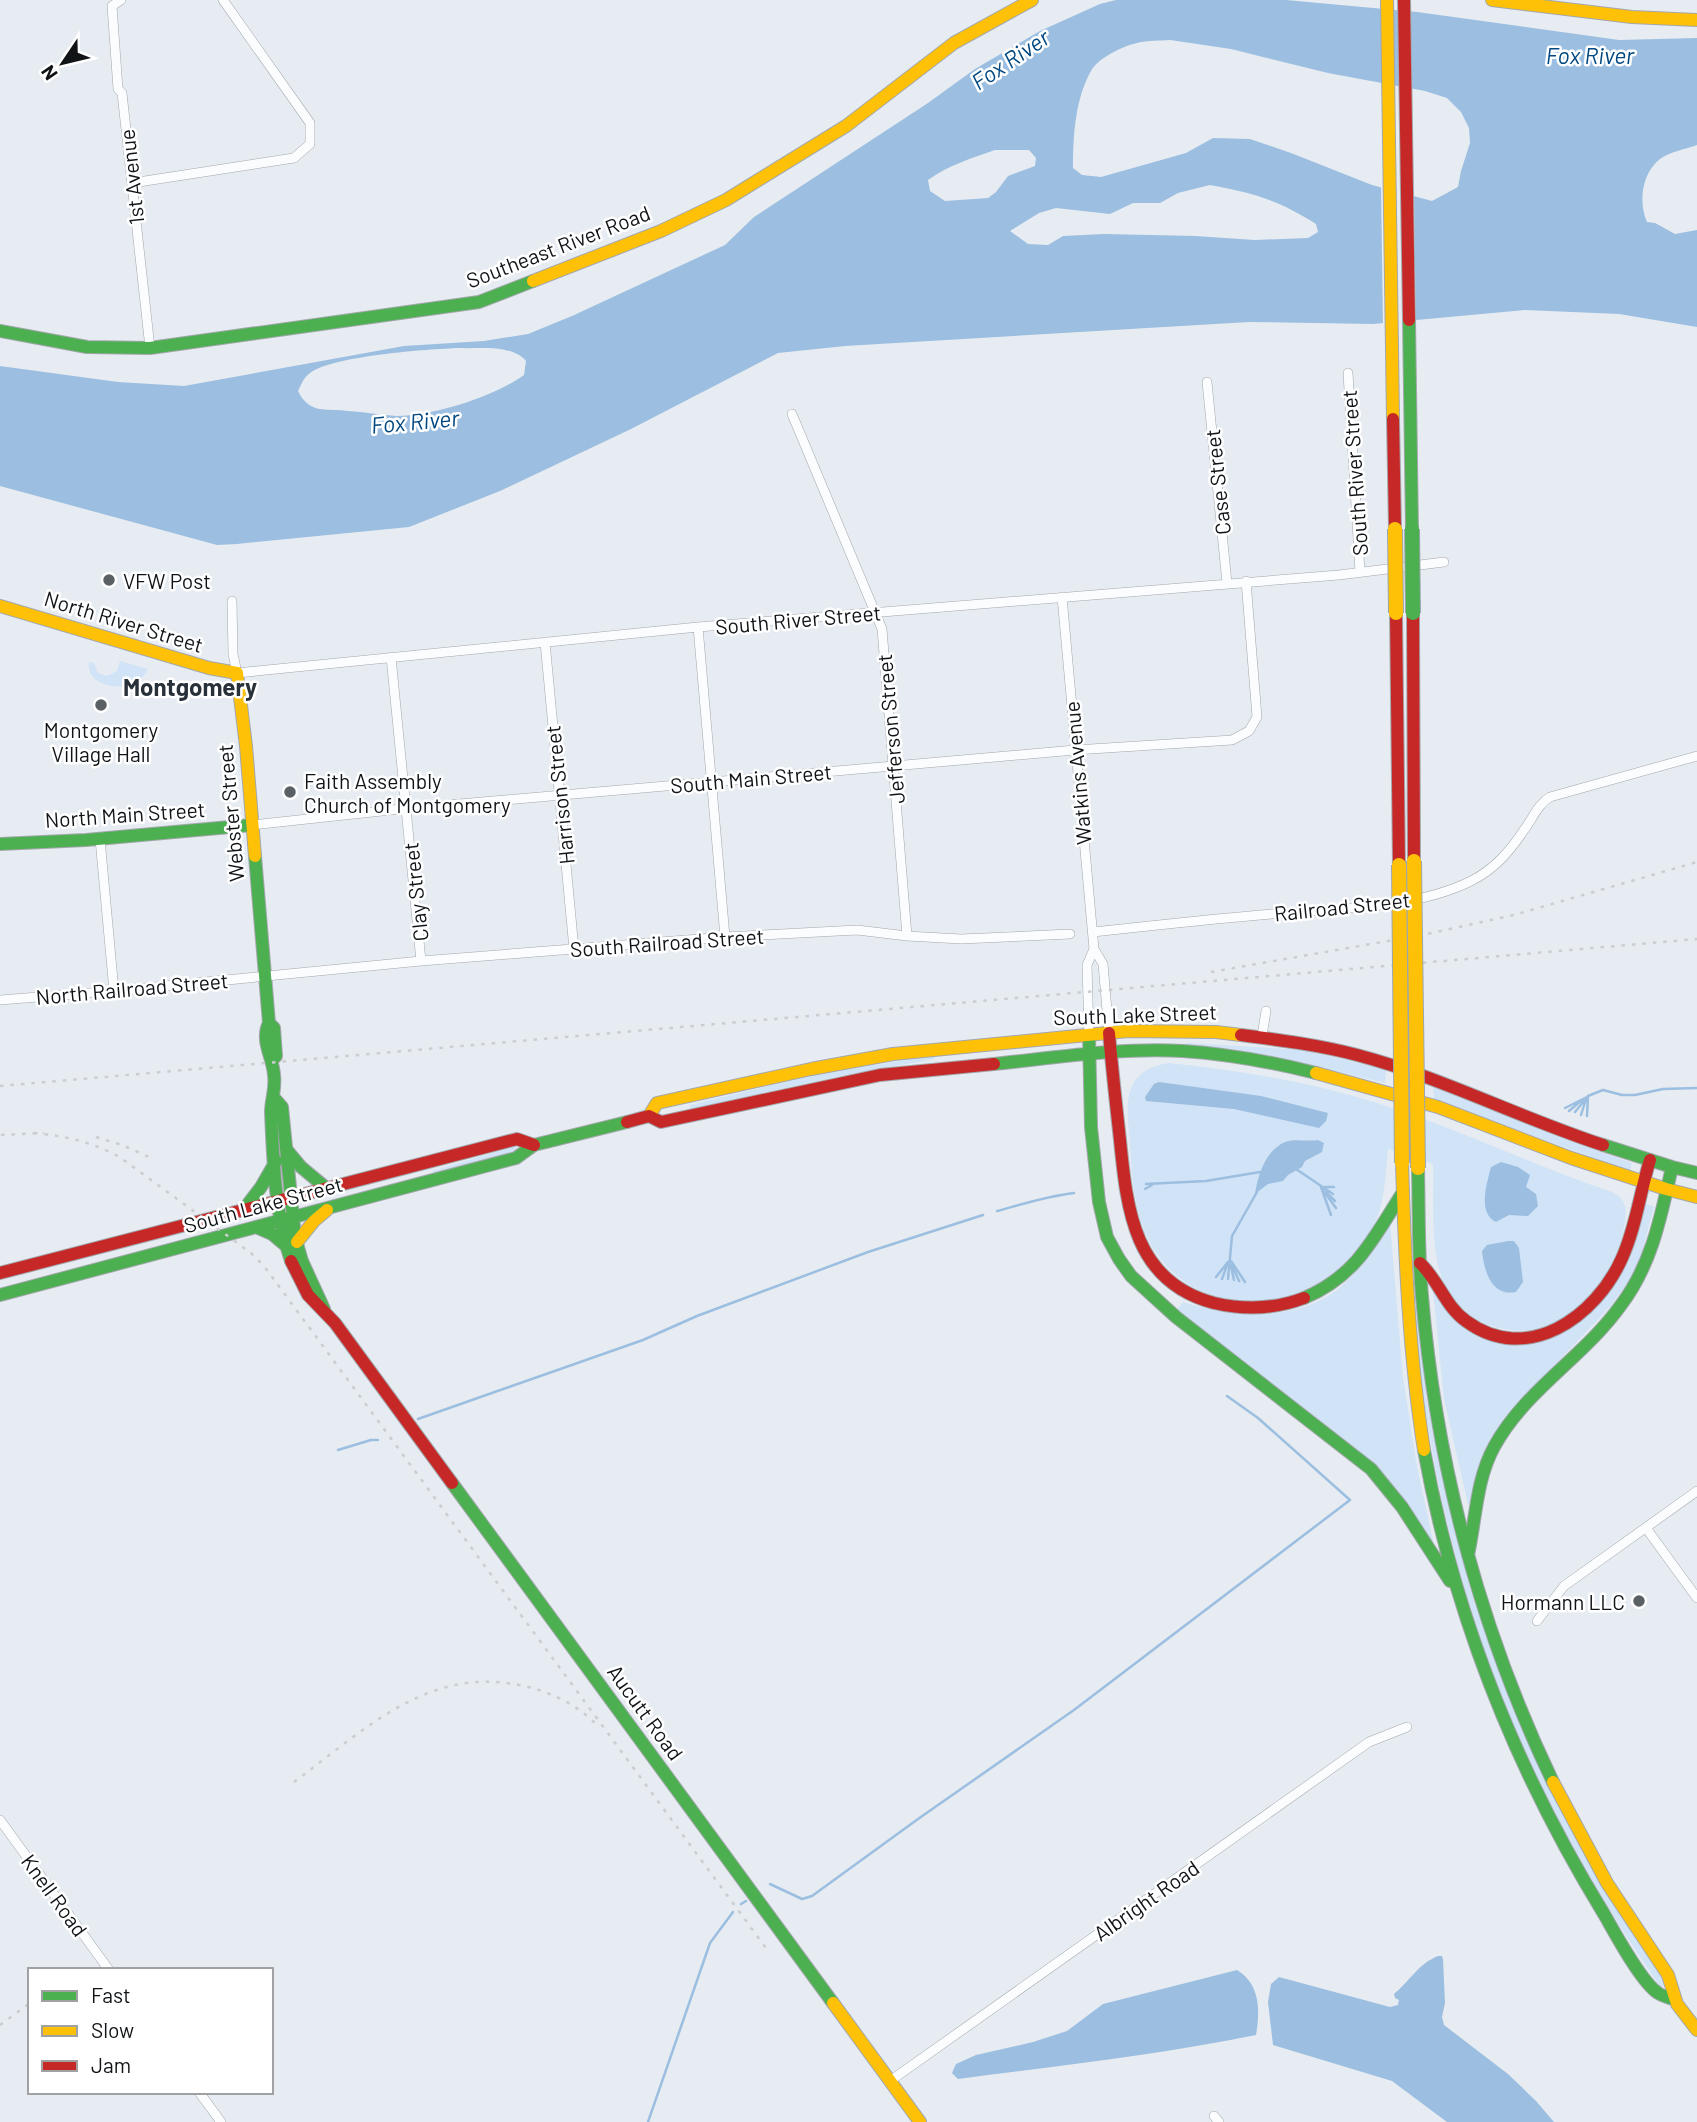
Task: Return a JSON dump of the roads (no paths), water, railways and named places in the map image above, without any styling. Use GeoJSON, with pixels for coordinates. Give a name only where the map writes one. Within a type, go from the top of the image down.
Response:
{"type":"FeatureCollection","features":[{"type":"Feature","properties":{"kind":"main road","name":"Southeast River Road"},"geometry":{"type":"LineString","coordinates":[[0,331],[87,347],[150,348],[479,302],[660,230],[726,200],[846,126],[954,43],[1032,0]]}},
{"type":"Feature","properties":{"kind":"main road"},"geometry":{"type":"LineString","coordinates":[[1387,0],[1396,613],[1420,1263],[1427,1350],[1436,1412],[1468,1555],[1486,1618],[1520,1709],[1552,1779],[1606,1882],[1671,1979],[1673,1998],[1697,2030]]}},
{"type":"Feature","properties":{"kind":"main road"},"geometry":{"type":"LineString","coordinates":[[1404,0],[1413,613],[1402,1163],[1408,1322],[1415,1385],[1432,1489],[1458,1594],[1510,1734],[1563,1844],[1609,1923],[1656,1992],[1673,1998]]}},
{"type":"Feature","properties":{"kind":"main road"},"geometry":{"type":"LineString","coordinates":[[1492,0],[1632,17],[1697,20]]}},
{"type":"Feature","properties":{"kind":"main road","name":"North River Street"},"geometry":{"type":"LineString","coordinates":[[0,606],[209,668],[236,673]]}},
{"type":"Feature","properties":{"kind":"main road","name":"Webster Street"},"geometry":{"type":"LineString","coordinates":[[236,673],[246,746],[269,1023],[274,1028],[276,1056],[272,1060],[275,1099],[271,1108],[276,1161],[286,1198]]}},
{"type":"Feature","properties":{"kind":"main road","name":"North Main Street"},"geometry":{"type":"LineString","coordinates":[[0,844],[100,839],[253,825]]}},
{"type":"Feature","properties":{"kind":"main road","name":"South Lake Street"},"geometry":{"type":"LineString","coordinates":[[649,1116],[657,1103],[848,1061],[932,1049],[1109,1033],[1190,1030],[1262,1036],[1327,1047],[1375,1060],[1567,1133],[1697,1173]]}},
{"type":"Feature","properties":{"kind":"main road"},"geometry":{"type":"LineString","coordinates":[[1109,1033],[1130,1219],[1138,1240],[1152,1263],[1186,1292],[1221,1305],[1255,1310],[1285,1306],[1318,1293],[1346,1273],[1364,1254],[1403,1192]]}},
{"type":"Feature","properties":{"kind":"main road"},"geometry":{"type":"LineString","coordinates":[[1089,1035],[1091,1127],[1099,1202],[1107,1237],[1119,1259],[1131,1276],[1176,1317],[1371,1469],[1402,1507],[1458,1594]]}},
{"type":"Feature","properties":{"kind":"main road","name":"South Lake Street"},"geometry":{"type":"LineString","coordinates":[[0,1295],[516,1158],[534,1145],[649,1116],[661,1122],[880,1075],[1088,1055],[1158,1051],[1213,1054],[1277,1063],[1438,1107],[1643,1183],[1697,1197]]}},
{"type":"Feature","properties":{"kind":"main road","name":"Webster Street"},"geometry":{"type":"LineString","coordinates":[[275,1099],[282,1107],[286,1149],[287,1219],[291,1243],[321,1298],[324,1309],[338,1327]]}},
{"type":"Feature","properties":{"kind":"main road","name":"South Lake Street"},"geometry":{"type":"LineString","coordinates":[[0,1273],[517,1139],[534,1145]]}},
{"type":"Feature","properties":{"kind":"main road"},"geometry":{"type":"LineString","coordinates":[[286,1149],[301,1167],[325,1187]]}},
{"type":"Feature","properties":{"kind":"main road"},"geometry":{"type":"LineString","coordinates":[[1420,1263],[1435,1279],[1441,1294],[1453,1309],[1478,1329],[1508,1337],[1539,1336],[1556,1329],[1577,1317],[1599,1294],[1610,1277],[1627,1245],[1650,1160]]}},
{"type":"Feature","properties":{"kind":"main road"},"geometry":{"type":"LineString","coordinates":[[245,1208],[276,1161]]}},
{"type":"Feature","properties":{"kind":"main road"},"geometry":{"type":"LineString","coordinates":[[1468,1555],[1474,1536],[1479,1490],[1493,1448],[1510,1422],[1625,1300],[1642,1273],[1648,1257],[1671,1167]]}},
{"type":"Feature","properties":{"kind":"main road"},"geometry":{"type":"LineString","coordinates":[[256,1227],[291,1243],[329,1208]]}},
{"type":"Feature","properties":{"kind":"main road","name":"Aucutt Road"},"geometry":{"type":"LineString","coordinates":[[338,1327],[920,2122]]}},
{"type":"Feature","properties":{"kind":"street","name":"1st Avenue"},"geometry":{"type":"LineString","coordinates":[[121,0],[112,6],[118,89],[122,93],[150,348]]}},
{"type":"Feature","properties":{"kind":"street"},"geometry":{"type":"LineString","coordinates":[[132,183],[294,158],[310,144],[310,123],[223,0]]}},
{"type":"Feature","properties":{"kind":"street","name":"South River Street"},"geometry":{"type":"LineString","coordinates":[[1348,373],[1360,572]]}},
{"type":"Feature","properties":{"kind":"street","name":"Case Street"},"geometry":{"type":"LineString","coordinates":[[1208,382],[1227,583]]}},
{"type":"Feature","properties":{"kind":"street","name":"Jefferson Street"},"geometry":{"type":"LineString","coordinates":[[792,414],[882,629],[907,936]]}},
{"type":"Feature","properties":{"kind":"street","name":"South River Street"},"geometry":{"type":"LineString","coordinates":[[236,673],[698,627],[1360,572],[1444,562]]}},
{"type":"Feature","properties":{"kind":"street","name":"South Main Street"},"geometry":{"type":"LineString","coordinates":[[253,825],[1075,750],[1232,740],[1249,731],[1257,717],[1246,581]]}},
{"type":"Feature","properties":{"kind":"street","name":"Watkins Avenue"},"geometry":{"type":"LineString","coordinates":[[1062,597],[1093,932],[1094,949],[1087,965],[1089,1035]]}},
{"type":"Feature","properties":{"kind":"street","name":"Webster Street"},"geometry":{"type":"LineString","coordinates":[[232,601],[236,673]]}},
{"type":"Feature","properties":{"kind":"street"},"geometry":{"type":"LineString","coordinates":[[698,627],[725,937]]}},
{"type":"Feature","properties":{"kind":"street","name":"Harrison Street"},"geometry":{"type":"LineString","coordinates":[[545,642],[574,949]]}},
{"type":"Feature","properties":{"kind":"street","name":"Clay Street"},"geometry":{"type":"LineString","coordinates":[[391,657],[421,961]]}},
{"type":"Feature","properties":{"kind":"street","name":"Railroad Street"},"geometry":{"type":"LineString","coordinates":[[1093,932],[1192,920],[1376,905],[1431,894],[1470,882],[1492,869],[1524,831],[1542,802],[1550,797],[1697,756]]}},
{"type":"Feature","properties":{"kind":"street"},"geometry":{"type":"LineString","coordinates":[[100,839],[114,991]]}},
{"type":"Feature","properties":{"kind":"street","name":"South Railroad Street"},"geometry":{"type":"LineString","coordinates":[[265,976],[725,937],[857,930],[961,939],[1070,934]]}},
{"type":"Feature","properties":{"kind":"street","name":"Watkins Avenue"},"geometry":{"type":"LineString","coordinates":[[1094,949],[1103,964],[1109,1033]]}},
{"type":"Feature","properties":{"kind":"street","name":"North Railroad Street"},"geometry":{"type":"LineString","coordinates":[[0,1000],[265,976]]}},
{"type":"Feature","properties":{"kind":"street"},"geometry":{"type":"LineString","coordinates":[[1262,1036],[1266,1011]]}},
{"type":"Feature","properties":{"kind":"street"},"geometry":{"type":"LineString","coordinates":[[1536,1621],[1564,1586],[1697,1491]]}},
{"type":"Feature","properties":{"kind":"street"},"geometry":{"type":"LineString","coordinates":[[1646,1528],[1697,1598]]}},
{"type":"Feature","properties":{"kind":"street","name":"Albright Road"},"geometry":{"type":"LineString","coordinates":[[890,2081],[1369,1742],[1406,1727]]}},
{"type":"Feature","properties":{"kind":"street","name":"Knell Road"},"geometry":{"type":"LineString","coordinates":[[0,1820],[108,1968]]}},
{"type":"Feature","properties":{"kind":"street"},"geometry":{"type":"LineString","coordinates":[[200,2094],[221,2122]]}},
{"type":"Feature","properties":{"kind":"water","name":"Fox River"},"geometry":{"type":"Polygon","coordinates":[[[1116,0],[1286,0],[1417,12],[1619,40],[1697,38],[1697,145],[1660,159],[1649,172],[1642,197],[1647,222],[1655,223],[1675,234],[1697,230],[1697,327],[1619,314],[1525,310],[1373,324],[1249,322],[845,346],[778,353],[631,429],[500,491],[409,527],[237,544],[217,545],[0,486],[0,366],[118,382],[184,386],[404,346],[484,341],[528,334],[725,245],[754,217],[975,69],[1040,31],[1100,4],[1116,0]],[[1170,40],[1141,42],[1105,57],[1094,66],[1086,82],[1074,131],[1073,168],[1082,175],[1101,177],[1186,153],[1213,138],[1250,139],[1372,185],[1432,201],[1458,187],[1470,143],[1469,128],[1461,112],[1447,98],[1231,49],[1170,40]],[[995,150],[952,166],[928,180],[930,191],[945,201],[988,198],[1008,176],[1035,166],[1036,158],[1029,150],[995,150]],[[1210,185],[1178,193],[1160,203],[1133,203],[1110,214],[1056,208],[1039,213],[1010,231],[1028,244],[1048,245],[1063,236],[1104,234],[1255,240],[1308,238],[1318,232],[1316,224],[1302,216],[1277,203],[1253,195],[1210,185]],[[495,348],[382,354],[321,367],[304,379],[298,391],[308,404],[319,409],[397,416],[428,413],[481,397],[512,383],[524,375],[526,361],[512,352],[495,348]]]}},
{"type":"Feature","properties":{"kind":"water"},"geometry":{"type":"Polygon","coordinates":[[[1159,1082],[1261,1096],[1328,1113],[1326,1121],[1319,1128],[1234,1109],[1146,1101],[1145,1097],[1154,1084],[1159,1082]]]}},
{"type":"Feature","properties":{"kind":"water"},"geometry":{"type":"Polygon","coordinates":[[[1318,1140],[1324,1143],[1322,1152],[1305,1161],[1302,1167],[1283,1181],[1268,1184],[1255,1194],[1258,1179],[1272,1151],[1289,1141],[1318,1140]]]}},
{"type":"Feature","properties":{"kind":"water"},"geometry":{"type":"Polygon","coordinates":[[[1501,1162],[1518,1167],[1530,1175],[1526,1187],[1536,1194],[1538,1206],[1528,1216],[1509,1215],[1496,1222],[1487,1212],[1487,1181],[1491,1167],[1501,1162]]]}},
{"type":"Feature","properties":{"kind":"water"},"geometry":{"type":"Polygon","coordinates":[[[1514,1241],[1519,1248],[1523,1282],[1516,1292],[1500,1290],[1495,1286],[1487,1274],[1483,1258],[1482,1251],[1487,1245],[1514,1241]]]}},
{"type":"Feature","properties":{"kind":"water"},"geometry":{"type":"Polygon","coordinates":[[[1438,1956],[1443,1959],[1444,2025],[1508,2074],[1554,2122],[1447,2122],[1392,2081],[1273,2045],[1268,2002],[1271,1984],[1279,1977],[1390,2007],[1398,2005],[1399,2000],[1394,1994],[1420,1968],[1438,1956]]]}},
{"type":"Feature","properties":{"kind":"water"},"geometry":{"type":"Polygon","coordinates":[[[1237,1970],[1251,1983],[1255,1991],[1258,2008],[1256,2035],[1145,2054],[958,2079],[952,2073],[956,2064],[976,2055],[1067,2031],[1103,2004],[1237,1970]]]}},
{"type":"Feature","properties":{"kind":"waterway"},"geometry":{"type":"LineString","coordinates":[[1575,1112],[1588,1096],[1603,1090],[1635,1095],[1663,1089],[1697,1088]]}},
{"type":"Feature","properties":{"kind":"waterway"},"geometry":{"type":"LineString","coordinates":[[1587,1116],[1588,1096]]}},
{"type":"Feature","properties":{"kind":"waterway"},"geometry":{"type":"LineString","coordinates":[[1565,1108],[1587,1097]]}},
{"type":"Feature","properties":{"kind":"waterway"},"geometry":{"type":"LineString","coordinates":[[1581,1115],[1586,1099]]}},
{"type":"Feature","properties":{"kind":"waterway"},"geometry":{"type":"LineString","coordinates":[[1569,1111],[1582,1100]]}},
{"type":"Feature","properties":{"kind":"waterway"},"geometry":{"type":"LineString","coordinates":[[1296,1169],[1333,1194]]}},
{"type":"Feature","properties":{"kind":"waterway"},"geometry":{"type":"LineString","coordinates":[[1146,1184],[1206,1181],[1260,1172]]}},
{"type":"Feature","properties":{"kind":"waterway"},"geometry":{"type":"LineString","coordinates":[[1145,1189],[1152,1185]]}},
{"type":"Feature","properties":{"kind":"waterway"},"geometry":{"type":"LineString","coordinates":[[1321,1187],[1331,1215]]}},
{"type":"Feature","properties":{"kind":"waterway"},"geometry":{"type":"LineString","coordinates":[[1325,1187],[1334,1187]]}},
{"type":"Feature","properties":{"kind":"waterway"},"geometry":{"type":"LineString","coordinates":[[1323,1190],[1336,1208]]}},
{"type":"Feature","properties":{"kind":"waterway"},"geometry":{"type":"LineString","coordinates":[[1228,1279],[1232,1236],[1257,1192]]}},
{"type":"Feature","properties":{"kind":"waterway"},"geometry":{"type":"LineString","coordinates":[[1326,1192],[1335,1201]]}},
{"type":"Feature","properties":{"kind":"waterway"},"geometry":{"type":"LineString","coordinates":[[997,1211],[1074,1193]]}},
{"type":"Feature","properties":{"kind":"waterway"},"geometry":{"type":"LineString","coordinates":[[418,1419],[643,1340],[697,1316],[868,1252],[983,1215]]}},
{"type":"Feature","properties":{"kind":"waterway"},"geometry":{"type":"LineString","coordinates":[[1231,1261],[1245,1282]]}},
{"type":"Feature","properties":{"kind":"waterway"},"geometry":{"type":"LineString","coordinates":[[1216,1277],[1228,1262]]}},
{"type":"Feature","properties":{"kind":"waterway"},"geometry":{"type":"LineString","coordinates":[[1222,1279],[1227,1265]]}},
{"type":"Feature","properties":{"kind":"waterway"},"geometry":{"type":"LineString","coordinates":[[1232,1265],[1239,1281]]}},
{"type":"Feature","properties":{"kind":"waterway"},"geometry":{"type":"LineString","coordinates":[[1231,1266],[1234,1280]]}},
{"type":"Feature","properties":{"kind":"waterway"},"geometry":{"type":"LineString","coordinates":[[770,1884],[802,1899],[812,1896],[1074,1710],[1350,1500],[1258,1418],[1227,1396]]}},
{"type":"Feature","properties":{"kind":"waterway"},"geometry":{"type":"LineString","coordinates":[[338,1450],[378,1440]]}},
{"type":"Feature","properties":{"kind":"waterway"},"geometry":{"type":"LineString","coordinates":[[741,1904],[746,1901]]}},
{"type":"Feature","properties":{"kind":"waterway"},"geometry":{"type":"LineString","coordinates":[[648,2122],[710,1943],[733,1912]]}},
{"type":"Feature","properties":{"kind":"railway"},"geometry":{"type":"LineString","coordinates":[[1211,972],[1422,935],[1514,915],[1697,862]]}},
{"type":"Feature","properties":{"kind":"railway"},"geometry":{"type":"LineString","coordinates":[[0,1086],[1697,939]]}},
{"type":"Feature","properties":{"kind":"railway"},"geometry":{"type":"LineString","coordinates":[[34,1133],[79,1141],[121,1158],[251,1253],[264,1266],[766,1948]]}},
{"type":"Feature","properties":{"kind":"railway"},"geometry":{"type":"LineString","coordinates":[[1,1135],[44,1133]]}},
{"type":"Feature","properties":{"kind":"railway"},"geometry":{"type":"LineString","coordinates":[[96,1137],[149,1157]]}},
{"type":"Feature","properties":{"kind":"railway"},"geometry":{"type":"LineString","coordinates":[[294,1782],[371,1724],[397,1708],[425,1694],[455,1685],[486,1682],[529,1687],[569,1704],[595,1723]]}},
{"type":"Feature","properties":{"kind":"railway"},"geometry":{"type":"LineString","coordinates":[[0,2025],[28,2004]]}},
{"type":"Feature","properties":{"kind":"place","name":"VFW Post"},"geometry":{"type":"Point","coordinates":[109,580]}},
{"type":"Feature","properties":{"kind":"place","name":"Montgomery Village Hall"},"geometry":{"type":"Point","coordinates":[101,705]}},
{"type":"Feature","properties":{"kind":"place","name":"Faith Assembly Church of Montgomery"},"geometry":{"type":"Point","coordinates":[290,792]}},
{"type":"Feature","properties":{"kind":"place","name":"Hormann LLC"},"geometry":{"type":"Point","coordinates":[1639,1601]}},
{"type":"Feature","properties":{"kind":"district","name":"Montgomery"},"geometry":{"type":"Point","coordinates":[190,686]}}]}
